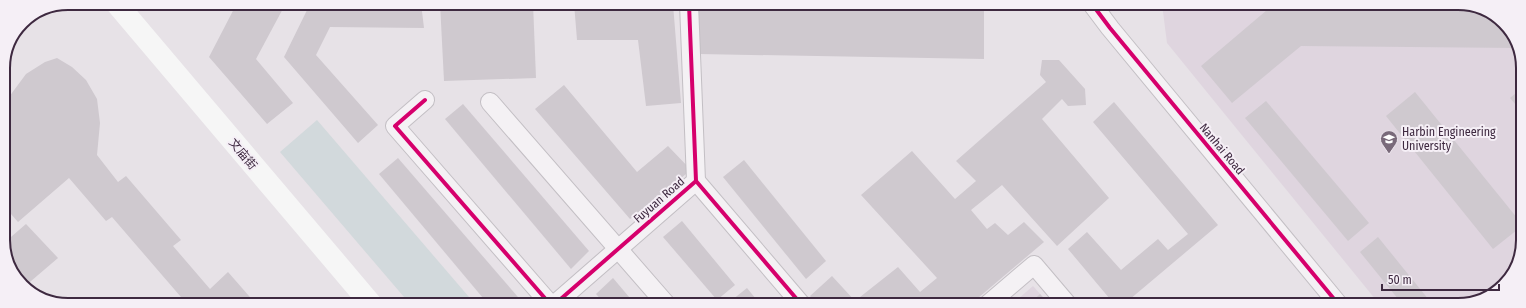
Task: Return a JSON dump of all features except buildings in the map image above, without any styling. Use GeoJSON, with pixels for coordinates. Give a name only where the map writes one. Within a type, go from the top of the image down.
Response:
{"type":"FeatureCollection","features":[{"type":"Feature","properties":{"kind":"main road","name":"文庙街"},"geometry":{"type":"LineString","coordinates":[[122,10],[366,298]]}},
{"type":"Feature","properties":{"kind":"street","name":"Fuyuan Road"},"geometry":{"type":"LineString","coordinates":[[562,298],[696,181],[689,10]]}},
{"type":"Feature","properties":{"kind":"street","name":"Nanhai Road"},"geometry":{"type":"LineString","coordinates":[[1096,10],[1333,298]]}},
{"type":"Feature","properties":{"kind":"street"},"geometry":{"type":"LineString","coordinates":[[425,100],[395,126],[545,298]]}},
{"type":"Feature","properties":{"kind":"street"},"geometry":{"type":"LineString","coordinates":[[490,102],[661,298]]}},
{"type":"Feature","properties":{"kind":"street"},"geometry":{"type":"LineString","coordinates":[[696,181],[795,298]]}},
{"type":"Feature","properties":{"kind":"street"},"geometry":{"type":"LineString","coordinates":[[994,298],[1034,265],[1062,298]]}},
{"type":"Feature","properties":{"kind":"shaded area","name":"Harbin Engineering University"},"geometry":{"type":"Polygon","coordinates":[[[1163,10],[1458,10],[1477,13],[1490,20],[1499,27],[1510,42],[1515,56],[1516,68],[1516,240],[1512,262],[1502,278],[1484,292],[1466,298],[1374,298],[1167,43],[1163,10]]]}},
{"type":"Feature","properties":{"kind":"shaded area"},"geometry":{"type":"Polygon","coordinates":[[[317,120],[470,298],[405,298],[280,152],[317,120]]]}},
{"type":"Feature","properties":{"kind":"shaded area"},"geometry":{"type":"Polygon","coordinates":[[[1033,286],[1044,298],[1019,298],[1033,286]]]}},
{"type":"Feature","properties":{"kind":"cycle path"},"geometry":{"type":"LineString","coordinates":[[562,298],[696,181],[689,10]]}},
{"type":"Feature","properties":{"kind":"cycle path"},"geometry":{"type":"LineString","coordinates":[[1096,10],[1333,298]]}},
{"type":"Feature","properties":{"kind":"cycle path"},"geometry":{"type":"LineString","coordinates":[[425,100],[395,126],[545,298]]}},
{"type":"Feature","properties":{"kind":"cycle path"},"geometry":{"type":"LineString","coordinates":[[696,181],[796,298]]}},
{"type":"Feature","properties":{"kind":"place","name":"Harbin Engineering University"},"geometry":{"type":"Point","coordinates":[1389,154]}}]}
